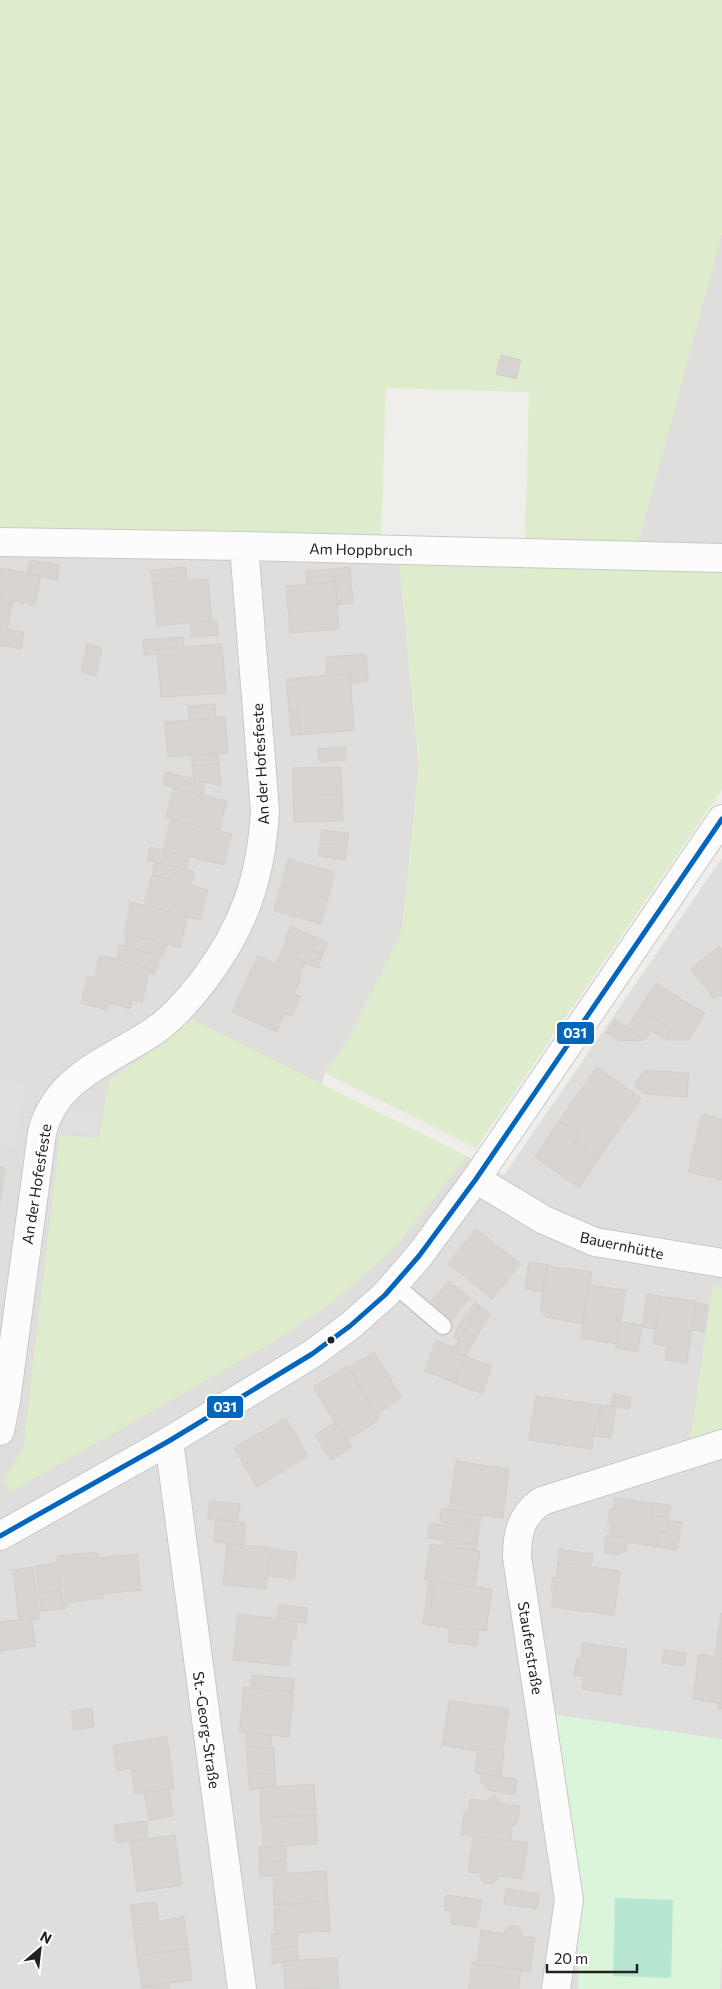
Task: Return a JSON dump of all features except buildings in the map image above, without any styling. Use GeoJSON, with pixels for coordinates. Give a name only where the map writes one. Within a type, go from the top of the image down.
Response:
{"type":"FeatureCollection","features":[{"type":"Feature","properties":{"kind":"street","name":"Am Hoppbruch"},"geometry":{"type":"LineString","coordinates":[[0,542],[722,558]]}},
{"type":"Feature","properties":{"kind":"street","name":"An der Hofesfeste"},"geometry":{"type":"LineString","coordinates":[[0,1431],[6,1401],[42,1133],[49,1112],[61,1094],[78,1078],[156,1030],[182,1007],[217,963],[240,924],[254,886],[263,841],[265,811],[244,546]]}},
{"type":"Feature","properties":{"kind":"street"},"geometry":{"type":"LineString","coordinates":[[0,1536],[169,1442],[312,1354],[350,1326],[394,1285],[419,1256],[476,1179],[722,819]]}},
{"type":"Feature","properties":{"kind":"street","name":"Bauernhütte"},"geometry":{"type":"LineString","coordinates":[[476,1179],[544,1220],[595,1242],[722,1264]]}},
{"type":"Feature","properties":{"kind":"street","name":"St.-Georg-Straße"},"geometry":{"type":"LineString","coordinates":[[169,1442],[242,1989]]}},
{"type":"Feature","properties":{"kind":"street","name":"Stauferstraße"},"geometry":{"type":"LineString","coordinates":[[556,1989],[569,1900],[517,1557],[520,1528],[528,1513],[542,1501],[722,1444]]}},
{"type":"Feature","properties":{"kind":"lane"},"geometry":{"type":"LineString","coordinates":[[394,1285],[443,1326]]}},
{"type":"Feature","properties":{"kind":"shaded area"},"geometry":{"type":"Polygon","coordinates":[[[722,232],[722,546],[638,543],[722,232]]]}},
{"type":"Feature","properties":{"kind":"shaded area"},"geometry":{"type":"Polygon","coordinates":[[[0,551],[399,560],[419,766],[402,930],[351,1035],[325,1073],[322,1085],[504,1175],[722,858],[722,1989],[0,1989],[0,551]]]}},
{"type":"Feature","properties":{"kind":"shaded area"},"geometry":{"type":"Polygon","coordinates":[[[3,1081],[24,1084],[16,1148],[0,1146],[0,1104],[3,1081]]]}},
{"type":"Feature","properties":{"kind":"shaded area"},"geometry":{"type":"Polygon","coordinates":[[[67,1108],[97,1112],[94,1134],[64,1130],[67,1108]]]}},
{"type":"Feature","properties":{"kind":"green space"},"geometry":{"type":"Polygon","coordinates":[[[0,0],[722,0],[722,232],[638,543],[525,540],[529,392],[386,388],[381,537],[0,527],[0,0]]]}},
{"type":"Feature","properties":{"kind":"green space"},"geometry":{"type":"Polygon","coordinates":[[[399,560],[722,570],[722,789],[476,1148],[325,1073],[351,1035],[402,930],[419,766],[399,560]]]}},
{"type":"Feature","properties":{"kind":"green space"},"geometry":{"type":"Polygon","coordinates":[[[191,1019],[467,1156],[396,1246],[336,1300],[271,1343],[11,1492],[3,1481],[23,1449],[60,1135],[99,1138],[109,1080],[155,1049],[191,1019]]]}},
{"type":"Feature","properties":{"kind":"green space"},"geometry":{"type":"Polygon","coordinates":[[[713,1286],[722,1287],[722,1430],[690,1439],[713,1286]]]}},
{"type":"Feature","properties":{"kind":"green space"},"geometry":{"type":"Polygon","coordinates":[[[551,1714],[722,1739],[722,1944],[720,1989],[578,1989],[575,1883],[551,1714]]]}},
{"type":"Feature","properties":{"kind":"green space"},"geometry":{"type":"Polygon","coordinates":[[[615,1898],[673,1900],[671,1978],[613,1976],[615,1898]]]}},
{"type":"Feature","properties":{"kind":"transit line","name":"031"},"geometry":{"type":"LineString","coordinates":[[0,1536],[169,1441],[312,1354],[350,1326],[385,1295],[419,1256],[476,1179],[722,819]]}}]}
